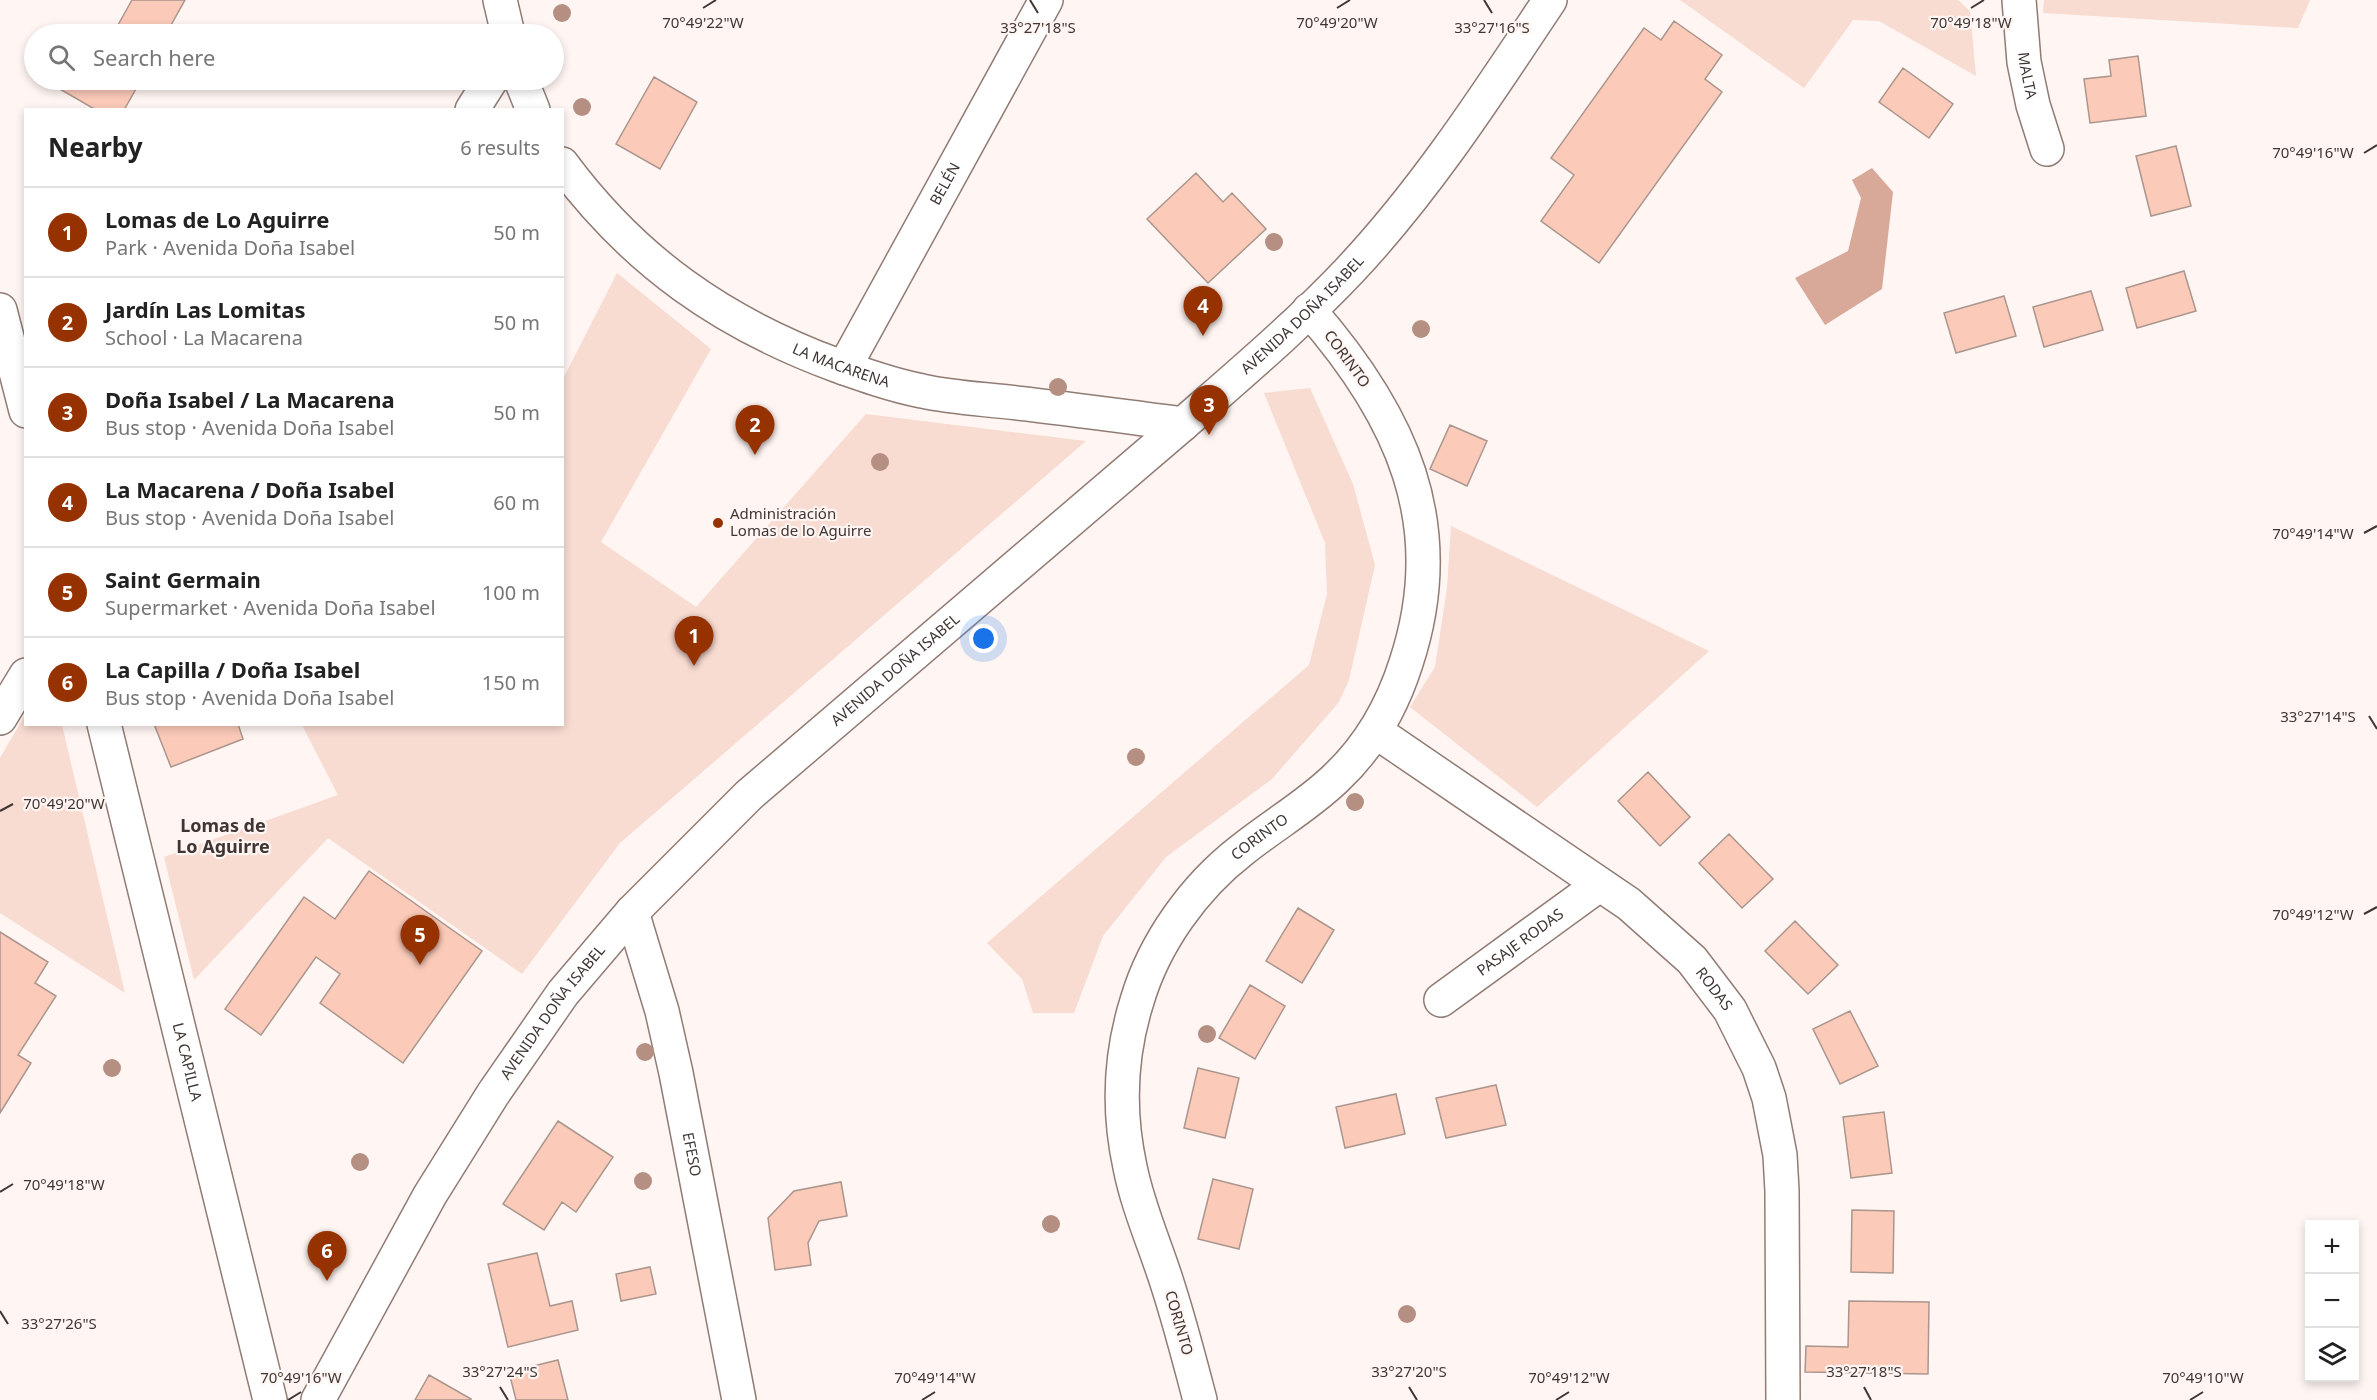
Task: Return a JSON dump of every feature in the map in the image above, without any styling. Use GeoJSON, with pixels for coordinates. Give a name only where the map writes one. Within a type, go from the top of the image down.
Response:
{"type":"FeatureCollection","features":[{"type":"Feature","properties":{"kind":"street"},"geometry":{"type":"LineString","coordinates":[[500,0],[506,24]]}},
{"type":"Feature","properties":{"kind":"street","name":"BELÉN"},"geometry":{"type":"LineString","coordinates":[[844,368],[1046,0]]}},
{"type":"Feature","properties":{"kind":"street","name":"AVENIDA DOÑA ISABEL"},"geometry":{"type":"LineString","coordinates":[[318,1400],[430,1195],[493,1094],[563,993],[632,912],[750,795],[1183,424],[1310,310],[1350,270],[1429,175],[1477,109],[1550,0]]}},
{"type":"Feature","properties":{"kind":"street","name":"MALTA"},"geometry":{"type":"LineString","coordinates":[[2019,0],[2024,62],[2033,105],[2047,149]]}},
{"type":"Feature","properties":{"kind":"street"},"geometry":{"type":"LineString","coordinates":[[473,108],[485,90]]}},
{"type":"Feature","properties":{"kind":"street"},"geometry":{"type":"LineString","coordinates":[[525,90],[531,108]]}},
{"type":"Feature","properties":{"kind":"street","name":"LA MACARENA"},"geometry":{"type":"LineString","coordinates":[[564,167],[623,236],[665,273],[706,303],[749,328],[795,350],[895,385],[924,392],[1183,424]]}},
{"type":"Feature","properties":{"kind":"street"},"geometry":{"type":"LineString","coordinates":[[0,310],[24,403]]}},
{"type":"Feature","properties":{"kind":"street","name":"CORINTO"},"geometry":{"type":"LineString","coordinates":[[1200,1400],[1169,1288],[1130,1170],[1123,1129],[1123,1072],[1137,1001],[1160,948],[1195,896],[1238,853],[1325,789],[1359,754],[1392,702],[1414,640],[1422,606],[1425,572],[1423,539],[1411,477],[1399,445],[1361,376],[1336,340],[1310,310]]}},
{"type":"Feature","properties":{"kind":"street"},"geometry":{"type":"LineString","coordinates":[[0,718],[24,678]]}},
{"type":"Feature","properties":{"kind":"street","name":"LA CAPILLA"},"geometry":{"type":"LineString","coordinates":[[104,726],[270,1400]]}},
{"type":"Feature","properties":{"kind":"street","name":"RODAS"},"geometry":{"type":"LineString","coordinates":[[1375,731],[1651,921],[1692,960],[1730,1010],[1759,1068],[1776,1127],[1781,1167],[1783,1400]]}},
{"type":"Feature","properties":{"kind":"street","name":"PASAJE RODAS"},"geometry":{"type":"LineString","coordinates":[[1441,999],[1599,885]]}},
{"type":"Feature","properties":{"kind":"street","name":"EFESO"},"geometry":{"type":"LineString","coordinates":[[632,912],[648,962],[676,1073],[739,1400]]}},
{"type":"Feature","properties":{"kind":"shaded area"},"geometry":{"type":"Polygon","coordinates":[[[1680,0],[1958,0],[1970,11],[1976,76],[1879,21],[1853,20],[1804,88],[1680,0]]]}},
{"type":"Feature","properties":{"kind":"shaded area"},"geometry":{"type":"Polygon","coordinates":[[[2044,0],[2310,0],[2298,28],[2043,13],[2044,0]]]}},
{"type":"Feature","properties":{"kind":"shaded area"},"geometry":{"type":"Polygon","coordinates":[[[1872,168],[1893,192],[1882,289],[1825,325],[1795,278],[1848,251],[1861,198],[1852,180],[1872,168]]]}},
{"type":"Feature","properties":{"kind":"shaded area","name":"Lomas de Lo Aguirre"},"geometry":{"type":"Polygon","coordinates":[[[617,273],[711,349],[601,542],[696,607],[866,414],[1086,441],[620,843],[522,974],[328,838],[194,980],[164,857],[338,795],[303,726],[564,726],[564,377],[617,273]]]}},
{"type":"Feature","properties":{"kind":"shaded area"},"geometry":{"type":"Polygon","coordinates":[[[1310,388],[1353,484],[1375,565],[1349,680],[1339,702],[1272,779],[1166,857],[1103,936],[1074,1013],[1033,1013],[1022,979],[987,943],[1309,665],[1327,594],[1325,543],[1264,393],[1310,388]]]}},
{"type":"Feature","properties":{"kind":"shaded area"},"geometry":{"type":"Polygon","coordinates":[[[1451,526],[1709,651],[1537,807],[1410,707],[1435,667],[1447,588],[1451,526]]]}},
{"type":"Feature","properties":{"kind":"shaded area"},"geometry":{"type":"Polygon","coordinates":[[[24,717],[24,726],[62,726],[125,993],[0,913],[0,758],[24,717]]]}},
{"type":"Feature","properties":{"kind":"building"},"geometry":{"type":"Polygon","coordinates":[[[132,0],[185,0],[172,24],[119,24],[132,0]]]}},
{"type":"Feature","properties":{"kind":"building"},"geometry":{"type":"Polygon","coordinates":[[[1674,21],[1722,55],[1705,79],[1722,92],[1599,263],[1541,221],[1574,175],[1551,158],[1644,28],[1661,40],[1674,21]]]}},
{"type":"Feature","properties":{"kind":"building"},"geometry":{"type":"Polygon","coordinates":[[[2138,56],[2146,116],[2090,123],[2084,79],[2111,76],[2109,60],[2138,56]]]}},
{"type":"Feature","properties":{"kind":"building"},"geometry":{"type":"Polygon","coordinates":[[[1903,68],[1953,104],[1929,138],[1879,102],[1903,68]]]}},
{"type":"Feature","properties":{"kind":"building"},"geometry":{"type":"Polygon","coordinates":[[[654,77],[697,102],[660,169],[616,144],[654,77]]]}},
{"type":"Feature","properties":{"kind":"building"},"geometry":{"type":"Polygon","coordinates":[[[61,90],[135,90],[125,108],[93,108],[61,90]]]}},
{"type":"Feature","properties":{"kind":"building"},"geometry":{"type":"Polygon","coordinates":[[[2176,146],[2191,206],[2151,216],[2136,156],[2176,146]]]}},
{"type":"Feature","properties":{"kind":"building"},"geometry":{"type":"Polygon","coordinates":[[[1196,173],[1223,202],[1232,193],[1266,229],[1208,283],[1147,219],[1196,173]]]}},
{"type":"Feature","properties":{"kind":"building"},"geometry":{"type":"Polygon","coordinates":[[[2184,271],[2196,311],[2137,328],[2126,288],[2184,271]]]}},
{"type":"Feature","properties":{"kind":"building"},"geometry":{"type":"Polygon","coordinates":[[[2091,291],[2103,330],[2044,347],[2033,307],[2091,291]]]}},
{"type":"Feature","properties":{"kind":"building"},"geometry":{"type":"Polygon","coordinates":[[[2004,296],[2016,336],[1956,353],[1944,313],[2004,296]]]}},
{"type":"Feature","properties":{"kind":"building"},"geometry":{"type":"Polygon","coordinates":[[[1450,425],[1487,441],[1467,486],[1430,469],[1450,425]]]}},
{"type":"Feature","properties":{"kind":"building"},"geometry":{"type":"Polygon","coordinates":[[[155,726],[239,726],[243,739],[171,767],[155,726]]]}},
{"type":"Feature","properties":{"kind":"building"},"geometry":{"type":"Polygon","coordinates":[[[1648,772],[1690,817],[1660,846],[1618,801],[1648,772]]]}},
{"type":"Feature","properties":{"kind":"building"},"geometry":{"type":"Polygon","coordinates":[[[1729,834],[1773,879],[1742,908],[1699,863],[1729,834]]]}},
{"type":"Feature","properties":{"kind":"building"},"geometry":{"type":"Polygon","coordinates":[[[369,871],[482,951],[403,1063],[320,1003],[340,974],[316,957],[261,1035],[225,1009],[304,897],[335,919],[369,871]]]}},
{"type":"Feature","properties":{"kind":"building"},"geometry":{"type":"Polygon","coordinates":[[[1298,908],[1334,930],[1302,983],[1266,961],[1298,908]]]}},
{"type":"Feature","properties":{"kind":"building"},"geometry":{"type":"Polygon","coordinates":[[[1795,921],[1838,965],[1808,994],[1765,951],[1795,921]]]}},
{"type":"Feature","properties":{"kind":"building"},"geometry":{"type":"Polygon","coordinates":[[[0,932],[48,962],[35,983],[56,996],[18,1055],[31,1063],[0,1113],[0,932]]]}},
{"type":"Feature","properties":{"kind":"building"},"geometry":{"type":"Polygon","coordinates":[[[1250,985],[1285,1006],[1255,1059],[1219,1038],[1250,985]]]}},
{"type":"Feature","properties":{"kind":"building"},"geometry":{"type":"Polygon","coordinates":[[[1850,1011],[1878,1066],[1840,1084],[1813,1029],[1850,1011]]]}},
{"type":"Feature","properties":{"kind":"building"},"geometry":{"type":"Polygon","coordinates":[[[1198,1068],[1239,1078],[1225,1138],[1184,1128],[1198,1068]]]}},
{"type":"Feature","properties":{"kind":"building"},"geometry":{"type":"Polygon","coordinates":[[[1496,1085],[1506,1125],[1446,1138],[1436,1098],[1496,1085]]]}},
{"type":"Feature","properties":{"kind":"building"},"geometry":{"type":"Polygon","coordinates":[[[1396,1094],[1405,1134],[1345,1148],[1336,1107],[1396,1094]]]}},
{"type":"Feature","properties":{"kind":"building"},"geometry":{"type":"Polygon","coordinates":[[[1884,1112],[1892,1173],[1851,1178],[1843,1117],[1884,1112]]]}},
{"type":"Feature","properties":{"kind":"building"},"geometry":{"type":"Polygon","coordinates":[[[558,1121],[613,1157],[576,1212],[562,1202],[544,1230],[503,1204],[558,1121]]]}},
{"type":"Feature","properties":{"kind":"building"},"geometry":{"type":"Polygon","coordinates":[[[1213,1179],[1253,1189],[1239,1249],[1198,1239],[1213,1179]]]}},
{"type":"Feature","properties":{"kind":"building"},"geometry":{"type":"Polygon","coordinates":[[[841,1182],[847,1216],[819,1221],[808,1243],[811,1265],[775,1270],[768,1218],[794,1191],[841,1182]]]}},
{"type":"Feature","properties":{"kind":"building"},"geometry":{"type":"Polygon","coordinates":[[[1852,1210],[1894,1211],[1893,1273],[1851,1272],[1852,1210]]]}},
{"type":"Feature","properties":{"kind":"building"},"geometry":{"type":"Polygon","coordinates":[[[537,1253],[550,1306],[572,1301],[578,1330],[508,1347],[488,1264],[537,1253]]]}},
{"type":"Feature","properties":{"kind":"building"},"geometry":{"type":"Polygon","coordinates":[[[650,1267],[656,1294],[621,1301],[616,1274],[650,1267]]]}},
{"type":"Feature","properties":{"kind":"building"},"geometry":{"type":"Polygon","coordinates":[[[1849,1301],[1929,1302],[1928,1374],[1805,1372],[1806,1346],[1848,1347],[1849,1301]]]}},
{"type":"Feature","properties":{"kind":"building"},"geometry":{"type":"Polygon","coordinates":[[[558,1360],[568,1400],[516,1400],[509,1372],[558,1360]]]}},
{"type":"Feature","properties":{"kind":"building"},"geometry":{"type":"Polygon","coordinates":[[[429,1375],[471,1399],[471,1400],[415,1400],[429,1375]]]}},
{"type":"Feature","properties":{"kind":"place","name":"La Macarena / Doña Isabel"},"geometry":{"type":"Point","coordinates":[1203,336]}},
{"type":"Feature","properties":{"kind":"place","name":"Doña Isabel / La Macarena"},"geometry":{"type":"Point","coordinates":[1209,435]}},
{"type":"Feature","properties":{"kind":"place","name":"Jardín Las Lomitas"},"geometry":{"type":"Point","coordinates":[755,455]}},
{"type":"Feature","properties":{"kind":"place","name":"Administración Lomas de lo Aguirre"},"geometry":{"type":"Point","coordinates":[718,523]}},
{"type":"Feature","properties":{"kind":"place","name":"Lomas de Lo Aguirre"},"geometry":{"type":"Point","coordinates":[694,666]}},
{"type":"Feature","properties":{"kind":"place","name":"Saint Germain"},"geometry":{"type":"Point","coordinates":[420,965]}},
{"type":"Feature","properties":{"kind":"place","name":"La Capilla / Doña Isabel"},"geometry":{"type":"Point","coordinates":[327,1281]}},
{"type":"Feature","properties":{"kind":"district","name":"Lomas de Lo Aguirre"},"geometry":{"type":"Point","coordinates":[223,836]}}]}
